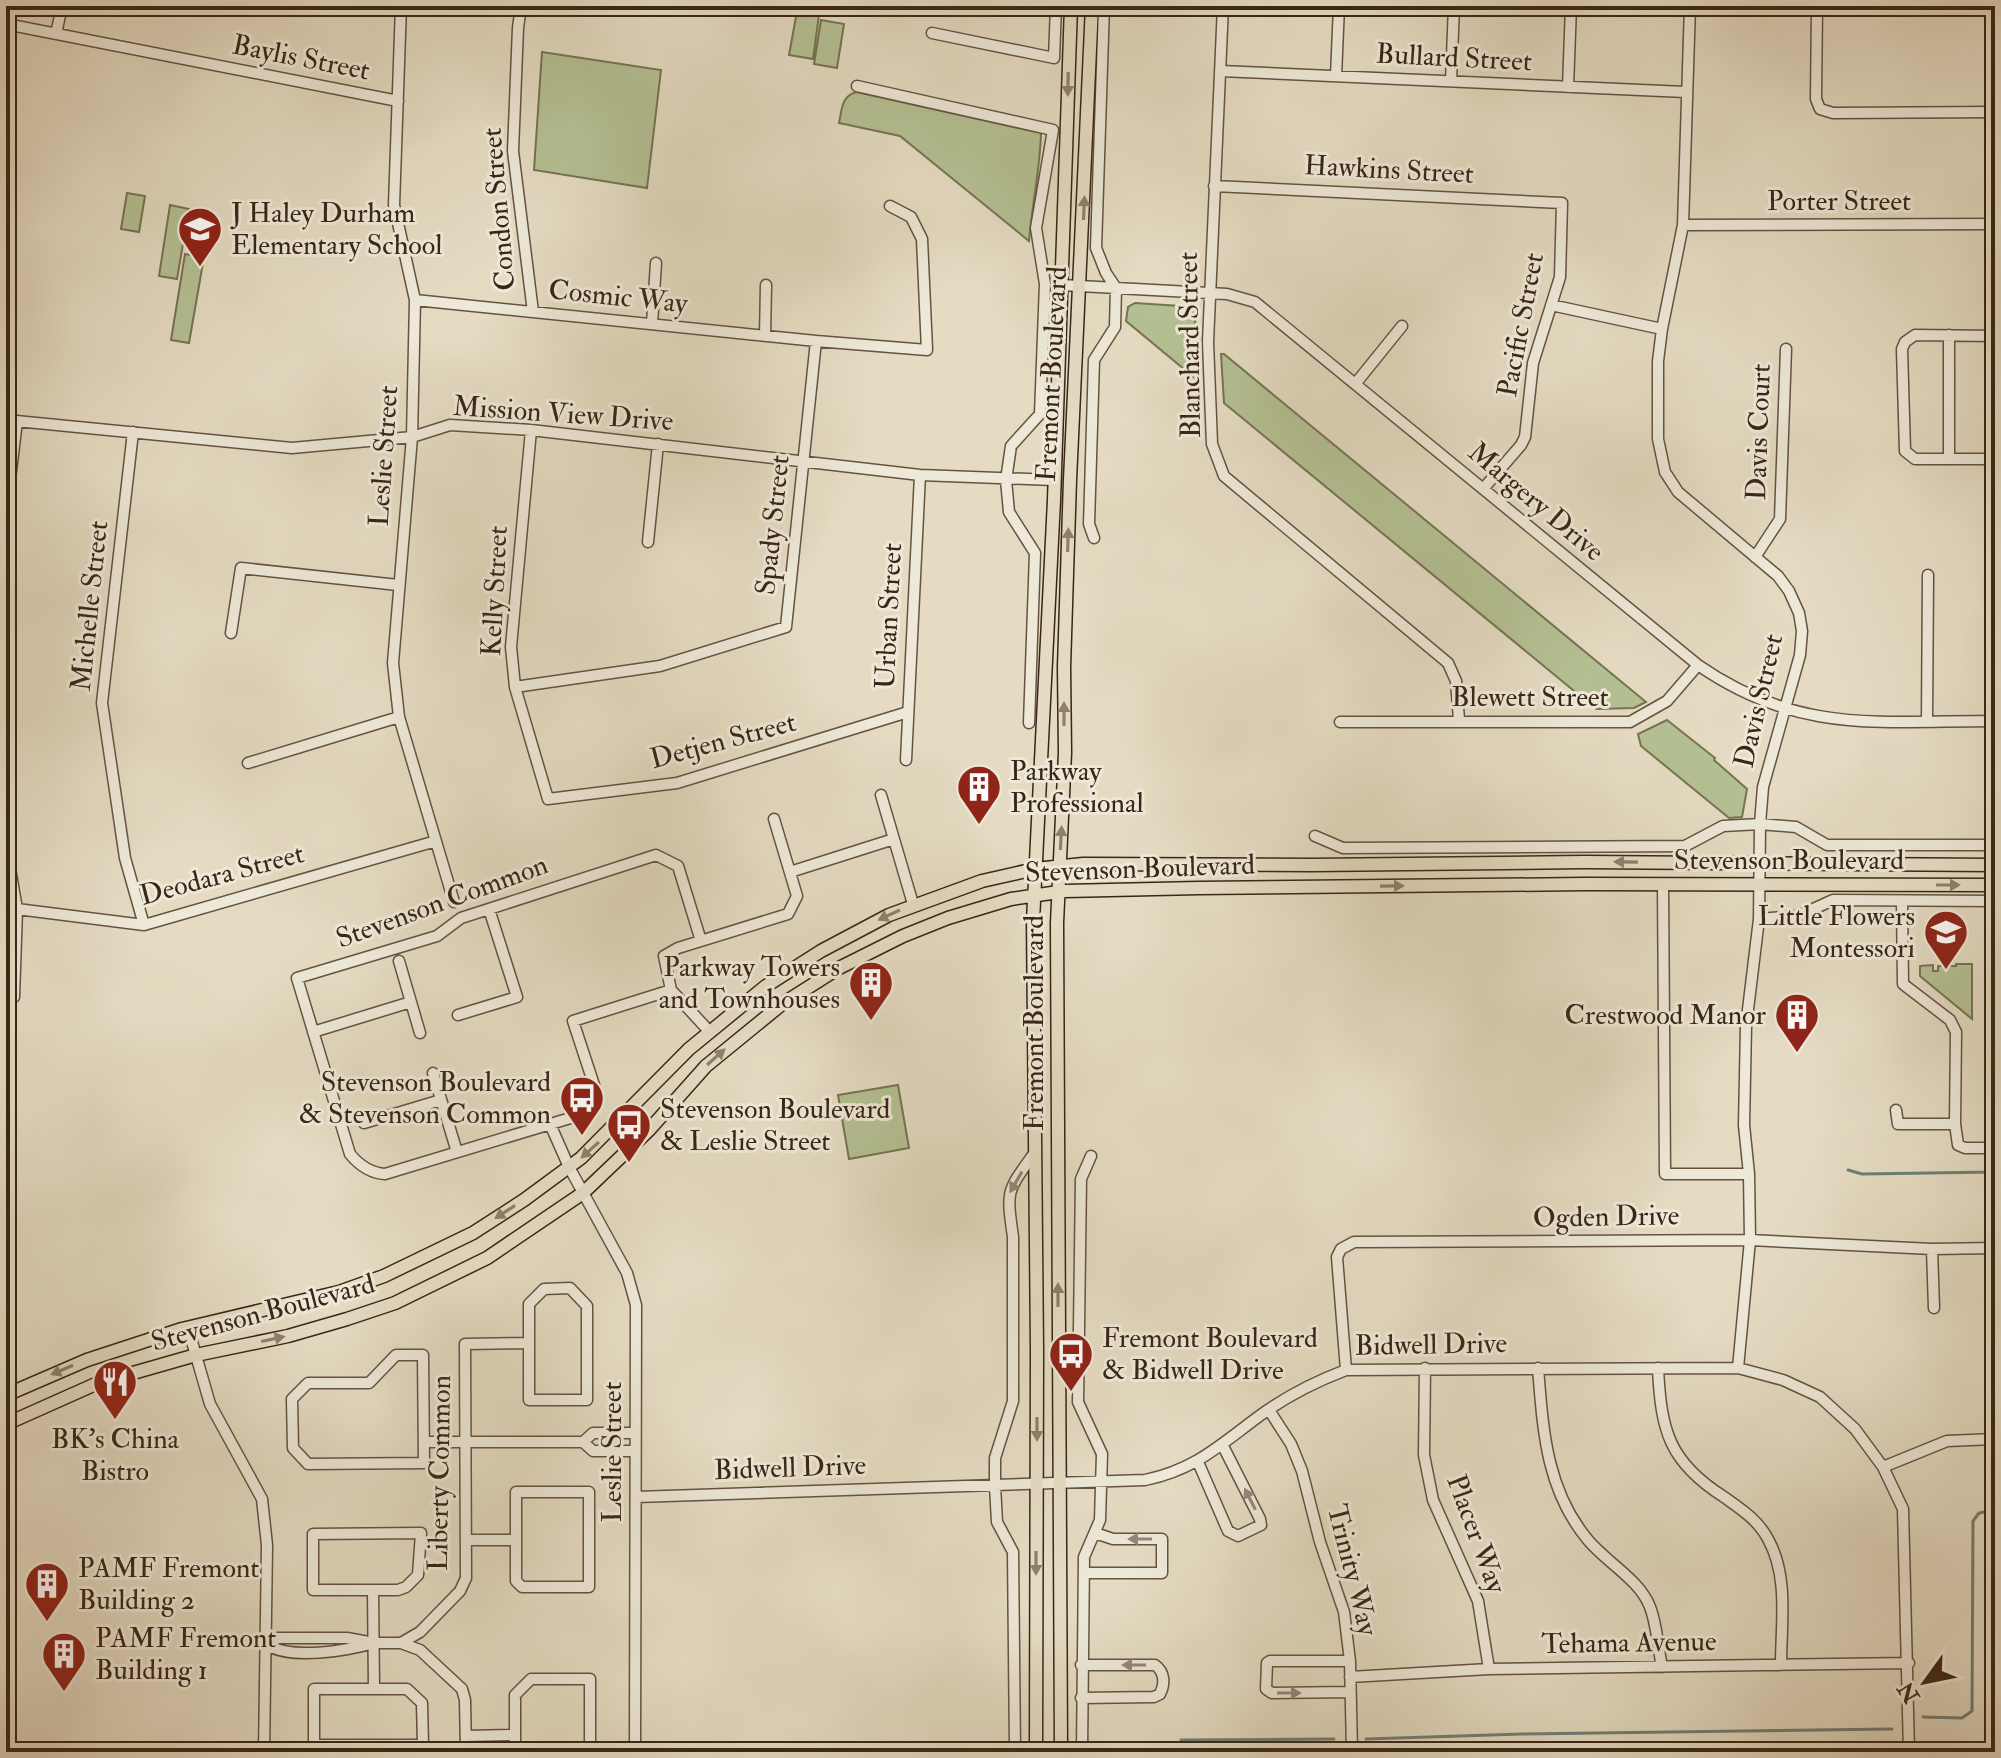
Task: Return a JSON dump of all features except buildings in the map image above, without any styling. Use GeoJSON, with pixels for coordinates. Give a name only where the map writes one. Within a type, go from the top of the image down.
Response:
{"type":"FeatureCollection","features":[{"type":"Feature","properties":{"kind":"main road","name":"Fremont Boulevard"},"geometry":{"type":"LineString","coordinates":[[1036,1752],[1033,895],[1050,592],[1071,6]]}},
{"type":"Feature","properties":{"kind":"main road","name":"Fremont Boulevard"},"geometry":{"type":"LineString","coordinates":[[1061,1752],[1059,891],[1070,480],[1092,6]]}},
{"type":"Feature","properties":{"kind":"main road","name":"Mission View Drive"},"geometry":{"type":"LineString","coordinates":[[1053,480],[1070,480]]}},
{"type":"Feature","properties":{"kind":"main road","name":"Stevenson Boulevard"},"geometry":{"type":"LineString","coordinates":[[6,1395],[87,1360],[188,1328],[295,1304],[384,1276],[473,1233],[569,1167],[611,1131],[709,1031],[766,986],[812,957],[913,904],[982,881],[1060,865],[1584,862],[1995,865]]}},
{"type":"Feature","properties":{"kind":"main road","name":"Stevenson Boulevard"},"geometry":{"type":"LineString","coordinates":[[6,1424],[98,1383],[196,1355],[288,1336],[395,1303],[487,1258],[583,1193],[649,1130],[690,1081],[714,1058],[801,991],[868,953],[926,926],[980,907],[1059,891],[1663,884],[1995,885]]}},
{"type":"Feature","properties":{"kind":"street"},"geometry":{"type":"LineString","coordinates":[[56,34],[62,6]]}},
{"type":"Feature","properties":{"kind":"street","name":"Leslie Street"},"geometry":{"type":"LineString","coordinates":[[401,6],[394,205],[415,300],[412,437],[393,663],[399,717],[454,902]]}},
{"type":"Feature","properties":{"kind":"street","name":"Condon Street"},"geometry":{"type":"LineString","coordinates":[[521,6],[513,151],[533,312]]}},
{"type":"Feature","properties":{"kind":"street"},"geometry":{"type":"LineString","coordinates":[[932,33],[1054,58],[1056,6]]}},
{"type":"Feature","properties":{"kind":"street","name":"Fremont Boulevard"},"geometry":{"type":"LineString","coordinates":[[1094,538],[1089,524],[1094,360],[1115,327],[1116,288],[1096,248],[1104,6]]}},
{"type":"Feature","properties":{"kind":"street","name":"Blanchard Street"},"geometry":{"type":"LineString","coordinates":[[1223,6],[1208,342],[1212,444],[1224,476],[1448,663],[1456,681],[1459,720]]}},
{"type":"Feature","properties":{"kind":"street"},"geometry":{"type":"LineString","coordinates":[[1336,76],[1339,6]]}},
{"type":"Feature","properties":{"kind":"street"},"geometry":{"type":"LineString","coordinates":[[1451,81],[1454,6]]}},
{"type":"Feature","properties":{"kind":"street"},"geometry":{"type":"LineString","coordinates":[[1568,87],[1571,6]]}},
{"type":"Feature","properties":{"kind":"street","name":"Davis Street"},"geometry":{"type":"LineString","coordinates":[[1690,6],[1683,225],[1658,361],[1658,439],[1665,472],[1678,492],[1778,576],[1799,613],[1802,631],[1800,655],[1763,787],[1759,919],[1746,1026],[1744,1125],[1749,1174],[1750,1240],[1738,1368]]}},
{"type":"Feature","properties":{"kind":"street"},"geometry":{"type":"LineString","coordinates":[[1817,6],[1816,99],[1820,109],[1833,113],[1995,112]]}},
{"type":"Feature","properties":{"kind":"street","name":"Baylis Street"},"geometry":{"type":"LineString","coordinates":[[6,24],[398,101]]}},
{"type":"Feature","properties":{"kind":"street","name":"Bullard Street"},"geometry":{"type":"LineString","coordinates":[[1221,71],[1685,92]]}},
{"type":"Feature","properties":{"kind":"street","name":"Fremont Boulevard"},"geometry":{"type":"LineString","coordinates":[[857,86],[1053,130],[1036,228],[1045,284],[1040,414],[1011,446],[1006,480],[1009,512],[1035,553],[1029,723]]}},
{"type":"Feature","properties":{"kind":"street","name":"Hawkins Street"},"geometry":{"type":"LineString","coordinates":[[1214,186],[1562,203]]}},
{"type":"Feature","properties":{"kind":"street","name":"Pacific Street"},"geometry":{"type":"LineString","coordinates":[[1483,489],[1525,437],[1533,363],[1561,265],[1562,203]]}},
{"type":"Feature","properties":{"kind":"street","name":"Cosmic Way"},"geometry":{"type":"LineString","coordinates":[[415,300],[927,350],[922,239],[911,217],[890,206]]}},
{"type":"Feature","properties":{"kind":"street","name":"Porter Street"},"geometry":{"type":"LineString","coordinates":[[1683,225],[1995,224]]}},
{"type":"Feature","properties":{"kind":"street"},"geometry":{"type":"LineString","coordinates":[[652,324],[656,263]]}},
{"type":"Feature","properties":{"kind":"street"},"geometry":{"type":"LineString","coordinates":[[765,336],[766,285]]}},
{"type":"Feature","properties":{"kind":"street","name":"Margery Drive"},"geometry":{"type":"LineString","coordinates":[[1061,285],[1210,293],[1243,297],[1255,302],[1698,665],[1744,694],[1786,710],[1842,721],[1995,721]]}},
{"type":"Feature","properties":{"kind":"street"},"geometry":{"type":"LineString","coordinates":[[1551,305],[1662,329]]}},
{"type":"Feature","properties":{"kind":"street"},"geometry":{"type":"LineString","coordinates":[[1356,383],[1402,326]]}},
{"type":"Feature","properties":{"kind":"street"},"geometry":{"type":"LineString","coordinates":[[1995,336],[1915,335],[1905,342],[1902,349],[1905,451],[1915,459],[1995,459]]}},
{"type":"Feature","properties":{"kind":"street"},"geometry":{"type":"LineString","coordinates":[[1949,335],[1949,459]]}},
{"type":"Feature","properties":{"kind":"street","name":"Spady Street"},"geometry":{"type":"LineString","coordinates":[[515,687],[660,666],[786,627],[816,341]]}},
{"type":"Feature","properties":{"kind":"street","name":"Davis Court"},"geometry":{"type":"LineString","coordinates":[[1755,557],[1780,519],[1786,349]]}},
{"type":"Feature","properties":{"kind":"street"},"geometry":{"type":"LineString","coordinates":[[6,513],[12,420]]}},
{"type":"Feature","properties":{"kind":"street","name":"Mission View Drive"},"geometry":{"type":"LineString","coordinates":[[12,420],[292,448],[412,437],[450,425],[531,430],[920,475],[1053,480]]}},
{"type":"Feature","properties":{"kind":"street","name":"Kelly Street"},"geometry":{"type":"LineString","coordinates":[[531,430],[511,647],[515,687],[548,799]]}},
{"type":"Feature","properties":{"kind":"street","name":"Michelle Street"},"geometry":{"type":"LineString","coordinates":[[133,432],[102,703],[125,858],[144,925]]}},
{"type":"Feature","properties":{"kind":"street"},"geometry":{"type":"LineString","coordinates":[[648,542],[658,444]]}},
{"type":"Feature","properties":{"kind":"street","name":"Urban Street"},"geometry":{"type":"LineString","coordinates":[[906,760],[920,475]]}},
{"type":"Feature","properties":{"kind":"street"},"geometry":{"type":"LineString","coordinates":[[231,633],[241,568],[398,585]]}},
{"type":"Feature","properties":{"kind":"street"},"geometry":{"type":"LineString","coordinates":[[1927,721],[1928,575]]}},
{"type":"Feature","properties":{"kind":"street","name":"Blewett Street"},"geometry":{"type":"LineString","coordinates":[[1340,722],[1630,722],[1667,701],[1698,665]]}},
{"type":"Feature","properties":{"kind":"street","name":"Detjen Street"},"geometry":{"type":"LineString","coordinates":[[548,799],[677,783],[908,712]]}},
{"type":"Feature","properties":{"kind":"street"},"geometry":{"type":"LineString","coordinates":[[248,763],[399,717]]}},
{"type":"Feature","properties":{"kind":"street"},"geometry":{"type":"LineString","coordinates":[[881,795],[913,904]]}},
{"type":"Feature","properties":{"kind":"street"},"geometry":{"type":"LineString","coordinates":[[709,1031],[671,990],[664,956],[788,914],[797,896],[774,819]]}},
{"type":"Feature","properties":{"kind":"street","name":"Stevenson Boulevard"},"geometry":{"type":"LineString","coordinates":[[1315,836],[1343,848],[1685,846],[1723,826],[1760,824],[1796,827],[1827,845],[1995,845]]}},
{"type":"Feature","properties":{"kind":"street"},"geometry":{"type":"LineString","coordinates":[[790,872],[894,839]]}},
{"type":"Feature","properties":{"kind":"street","name":"Deodara Street"},"geometry":{"type":"LineString","coordinates":[[17,909],[144,925],[436,841]]}},
{"type":"Feature","properties":{"kind":"street"},"geometry":{"type":"LineString","coordinates":[[6,845],[17,909],[14,997]]}},
{"type":"Feature","properties":{"kind":"street","name":"Stevenson Common"},"geometry":{"type":"LineString","coordinates":[[671,990],[573,1021],[597,1094],[594,1107],[587,1113],[385,1174],[358,1164],[350,1154],[297,978],[437,936],[461,918],[656,855],[678,866],[701,941]]}},
{"type":"Feature","properties":{"kind":"street"},"geometry":{"type":"LineString","coordinates":[[1663,884],[1665,1174],[1749,1174]]}},
{"type":"Feature","properties":{"kind":"street","name":"Stevenson Boulevard"},"geometry":{"type":"LineString","coordinates":[[1759,919],[1798,916],[1833,900],[1995,901]]}},
{"type":"Feature","properties":{"kind":"street"},"geometry":{"type":"LineString","coordinates":[[1902,902],[1903,984],[1950,1020],[1956,1032],[1955,1124],[1958,1145],[1965,1148],[1995,1148]]}},
{"type":"Feature","properties":{"kind":"street"},"geometry":{"type":"LineString","coordinates":[[458,1015],[517,997],[489,909]]}},
{"type":"Feature","properties":{"kind":"street"},"geometry":{"type":"LineString","coordinates":[[399,961],[420,1033]]}},
{"type":"Feature","properties":{"kind":"street"},"geometry":{"type":"LineString","coordinates":[[313,1032],[411,1002]]}},
{"type":"Feature","properties":{"kind":"street"},"geometry":{"type":"LineString","coordinates":[[433,1073],[457,1152]]}},
{"type":"Feature","properties":{"kind":"street"},"geometry":{"type":"LineString","coordinates":[[364,1123],[441,1100]]}},
{"type":"Feature","properties":{"kind":"street"},"geometry":{"type":"LineString","coordinates":[[1896,1110],[1898,1124],[1955,1124]]}},
{"type":"Feature","properties":{"kind":"street"},"geometry":{"type":"LineString","coordinates":[[550,1124],[569,1167]]}},
{"type":"Feature","properties":{"kind":"street","name":"Fremont Boulevard"},"geometry":{"type":"LineString","coordinates":[[1015,1752],[1013,1552],[997,1522],[995,1458],[1013,1401],[1013,1250],[1009,1192],[1035,1152]]}},
{"type":"Feature","properties":{"kind":"street"},"geometry":{"type":"LineString","coordinates":[[1082,1752],[1084,1557],[1100,1520],[1102,1483],[1102,1454],[1078,1402],[1081,1179],[1091,1156]]}},
{"type":"Feature","properties":{"kind":"street","name":"Leslie Street"},"geometry":{"type":"LineString","coordinates":[[569,1167],[624,1265],[636,1305],[635,1752]]}},
{"type":"Feature","properties":{"kind":"street","name":"Ogden Drive"},"geometry":{"type":"LineString","coordinates":[[1346,1370],[1337,1257],[1341,1249],[1354,1242],[1750,1240],[1932,1249],[1995,1248]]}},
{"type":"Feature","properties":{"kind":"street"},"geometry":{"type":"LineString","coordinates":[[1932,1249],[1934,1308]]}},
{"type":"Feature","properties":{"kind":"street"},"geometry":{"type":"LineString","coordinates":[[570,1288],[587,1306],[587,1400],[529,1400],[529,1343],[529,1304],[544,1289],[570,1288]]}},
{"type":"Feature","properties":{"kind":"street"},"geometry":{"type":"LineString","coordinates":[[188,1328],[210,1404],[262,1499],[267,1545],[264,1752]]}},
{"type":"Feature","properties":{"kind":"street","name":"Liberty Common"},"geometry":{"type":"LineString","coordinates":[[401,1643],[420,1632],[460,1591],[466,1578],[465,1344],[529,1343]]}},
{"type":"Feature","properties":{"kind":"street"},"geometry":{"type":"LineString","coordinates":[[396,1355],[423,1355],[424,1442],[424,1463],[308,1464],[293,1448],[292,1399],[308,1383],[369,1383],[396,1355]]}},
{"type":"Feature","properties":{"kind":"street","name":"Placer Way"},"geometry":{"type":"LineString","coordinates":[[1425,1368],[1424,1455],[1433,1500],[1478,1601],[1489,1669]]}},
{"type":"Feature","properties":{"kind":"street"},"geometry":{"type":"LineString","coordinates":[[1538,1368],[1544,1444],[1555,1483],[1588,1541],[1626,1575],[1650,1605],[1662,1667]]}},
{"type":"Feature","properties":{"kind":"street"},"geometry":{"type":"LineString","coordinates":[[1658,1368],[1660,1406],[1676,1453],[1695,1478],[1748,1513],[1768,1538],[1782,1575],[1781,1665]]}},
{"type":"Feature","properties":{"kind":"street","name":"Bidwell Drive"},"geometry":{"type":"LineString","coordinates":[[636,1497],[1058,1485],[1145,1480],[1173,1475],[1223,1446],[1269,1410],[1313,1382],[1346,1370],[1738,1368],[1783,1380],[1820,1397],[1855,1429],[1883,1467],[1903,1509],[1909,1752]]}},
{"type":"Feature","properties":{"kind":"street","name":"Trinity Way"},"geometry":{"type":"LineString","coordinates":[[1269,1410],[1291,1444],[1302,1471],[1320,1542],[1344,1612],[1350,1661],[1352,1752]]}},
{"type":"Feature","properties":{"kind":"street"},"geometry":{"type":"LineString","coordinates":[[424,1442],[583,1442],[593,1433],[635,1433]]}},
{"type":"Feature","properties":{"kind":"street"},"geometry":{"type":"LineString","coordinates":[[1883,1467],[1947,1441],[1995,1439]]}},
{"type":"Feature","properties":{"kind":"street"},"geometry":{"type":"LineString","coordinates":[[583,1442],[593,1451],[635,1451]]}},
{"type":"Feature","properties":{"kind":"street"},"geometry":{"type":"LineString","coordinates":[[1198,1462],[1228,1531],[1238,1536],[1261,1525],[1223,1446]]}},
{"type":"Feature","properties":{"kind":"street"},"geometry":{"type":"LineString","coordinates":[[516,1492],[589,1492],[589,1587],[522,1587],[516,1581],[516,1540],[516,1492]]}},
{"type":"Feature","properties":{"kind":"street"},"geometry":{"type":"LineString","coordinates":[[421,1533],[420,1566],[412,1582],[398,1590],[373,1590],[313,1590],[313,1534],[421,1533]]}},
{"type":"Feature","properties":{"kind":"street"},"geometry":{"type":"LineString","coordinates":[[1084,1573],[1162,1573],[1162,1539],[1113,1539],[1095,1533]]}},
{"type":"Feature","properties":{"kind":"street"},"geometry":{"type":"LineString","coordinates":[[466,1540],[516,1540]]}},
{"type":"Feature","properties":{"kind":"street"},"geometry":{"type":"LineString","coordinates":[[373,1590],[374,1689]]}},
{"type":"Feature","properties":{"kind":"street"},"geometry":{"type":"LineString","coordinates":[[267,1645],[278,1638],[347,1638],[374,1643],[401,1643],[420,1650],[462,1689],[466,1752]]}},
{"type":"Feature","properties":{"kind":"street"},"geometry":{"type":"LineString","coordinates":[[329,1638],[329,1651]]}},
{"type":"Feature","properties":{"kind":"street"},"geometry":{"type":"LineString","coordinates":[[267,1645],[279,1652],[346,1650],[374,1643]]}},
{"type":"Feature","properties":{"kind":"street"},"geometry":{"type":"LineString","coordinates":[[1349,1692],[1272,1693],[1266,1689],[1267,1663],[1270,1661],[1350,1661]]}},
{"type":"Feature","properties":{"kind":"street","name":"Tehama Avenue"},"geometry":{"type":"LineString","coordinates":[[1350,1677],[1489,1669],[1909,1663]]}},
{"type":"Feature","properties":{"kind":"street"},"geometry":{"type":"LineString","coordinates":[[1081,1665],[1155,1665],[1161,1670],[1163,1683],[1160,1694],[1154,1697],[1081,1698]]}},
{"type":"Feature","properties":{"kind":"street"},"geometry":{"type":"LineString","coordinates":[[515,1752],[515,1695],[531,1679],[590,1679],[590,1752]]}},
{"type":"Feature","properties":{"kind":"street"},"geometry":{"type":"LineString","coordinates":[[314,1689],[374,1689],[407,1689],[422,1703],[423,1745],[314,1745],[314,1689]]}},
{"type":"Feature","properties":{"kind":"street"},"geometry":{"type":"LineString","coordinates":[[466,1736],[515,1735]]}},
{"type":"Feature","properties":{"kind":"green space"},"geometry":{"type":"Polygon","coordinates":[[[797,11],[819,15],[813,59],[789,55],[797,11]]]}},
{"type":"Feature","properties":{"kind":"green space"},"geometry":{"type":"Polygon","coordinates":[[[821,20],[844,24],[837,68],[814,64],[821,20]]]}},
{"type":"Feature","properties":{"kind":"green space"},"geometry":{"type":"Polygon","coordinates":[[[542,52],[661,70],[647,188],[534,170],[542,52]]]}},
{"type":"Feature","properties":{"kind":"green space"},"geometry":{"type":"Polygon","coordinates":[[[856,92],[1041,133],[1029,241],[900,136],[839,123],[845,100],[856,92]]]}},
{"type":"Feature","properties":{"kind":"green space"},"geometry":{"type":"Polygon","coordinates":[[[127,193],[145,196],[139,232],[121,229],[127,193]]]}},
{"type":"Feature","properties":{"kind":"green space"},"geometry":{"type":"Polygon","coordinates":[[[170,205],[189,209],[177,279],[159,276],[170,205]]]}},
{"type":"Feature","properties":{"kind":"green space"},"geometry":{"type":"Polygon","coordinates":[[[185,254],[204,257],[189,343],[171,340],[185,254]]]}},
{"type":"Feature","properties":{"kind":"green space"},"geometry":{"type":"Polygon","coordinates":[[[1135,303],[1195,307],[1196,379],[1126,321],[1128,307],[1135,303]]]}},
{"type":"Feature","properties":{"kind":"green space"},"geometry":{"type":"Polygon","coordinates":[[[1221,354],[1646,702],[1634,708],[1596,709],[1224,403],[1221,354]]]}},
{"type":"Feature","properties":{"kind":"green space"},"geometry":{"type":"Polygon","coordinates":[[[1667,720],[1715,758],[1747,789],[1742,817],[1729,818],[1641,746],[1638,734],[1667,720]]]}},
{"type":"Feature","properties":{"kind":"green space"},"geometry":{"type":"Polygon","coordinates":[[[1972,964],[1972,1019],[1920,976],[1920,966],[1933,965],[1933,971],[1938,971],[1938,966],[1972,964]]]}},
{"type":"Feature","properties":{"kind":"green space"},"geometry":{"type":"Polygon","coordinates":[[[898,1085],[909,1148],[849,1159],[838,1095],[898,1085]]]}},
{"type":"Feature","properties":{"kind":"waterway"},"geometry":{"type":"LineString","coordinates":[[1848,1170],[1862,1174],[1995,1172]]}},
{"type":"Feature","properties":{"kind":"waterway"},"geometry":{"type":"LineString","coordinates":[[1923,1717],[1962,1718],[1972,1711],[1973,1521],[1979,1513],[1995,1510]]}},
{"type":"Feature","properties":{"kind":"waterway"},"geometry":{"type":"LineString","coordinates":[[1366,1739],[1892,1729]]}},
{"type":"Feature","properties":{"kind":"waterway"},"geometry":{"type":"LineString","coordinates":[[1181,1740],[1334,1739]]}},
{"type":"Feature","properties":{"kind":"place","name":"J Haley Durham Elementary School"},"geometry":{"type":"Point","coordinates":[200,268]}},
{"type":"Feature","properties":{"kind":"place","name":"Parkway Professional"},"geometry":{"type":"Point","coordinates":[979,826]}},
{"type":"Feature","properties":{"kind":"place","name":"Little Flowers Montessori"},"geometry":{"type":"Point","coordinates":[1946,971]}},
{"type":"Feature","properties":{"kind":"place","name":"Parkway Towers and Townhouses"},"geometry":{"type":"Point","coordinates":[871,1022]}},
{"type":"Feature","properties":{"kind":"place","name":"Crestwood Manor"},"geometry":{"type":"Point","coordinates":[1797,1054]}},
{"type":"Feature","properties":{"kind":"place","name":"Stevenson Boulevard & Stevenson Common"},"geometry":{"type":"Point","coordinates":[582,1137]}},
{"type":"Feature","properties":{"kind":"place","name":"Stevenson Boulevard & Leslie Street"},"geometry":{"type":"Point","coordinates":[629,1164]}},
{"type":"Feature","properties":{"kind":"place","name":"Fremont Boulevard & Bidwell Drive"},"geometry":{"type":"Point","coordinates":[1071,1393]}},
{"type":"Feature","properties":{"kind":"place","name":"BK's China Bistro"},"geometry":{"type":"Point","coordinates":[115,1421]}},
{"type":"Feature","properties":{"kind":"place","name":"PAMF Fremont Building 2"},"geometry":{"type":"Point","coordinates":[47,1623]}},
{"type":"Feature","properties":{"kind":"place","name":"PAMF Fremont Building 1"},"geometry":{"type":"Point","coordinates":[64,1693]}}]}
